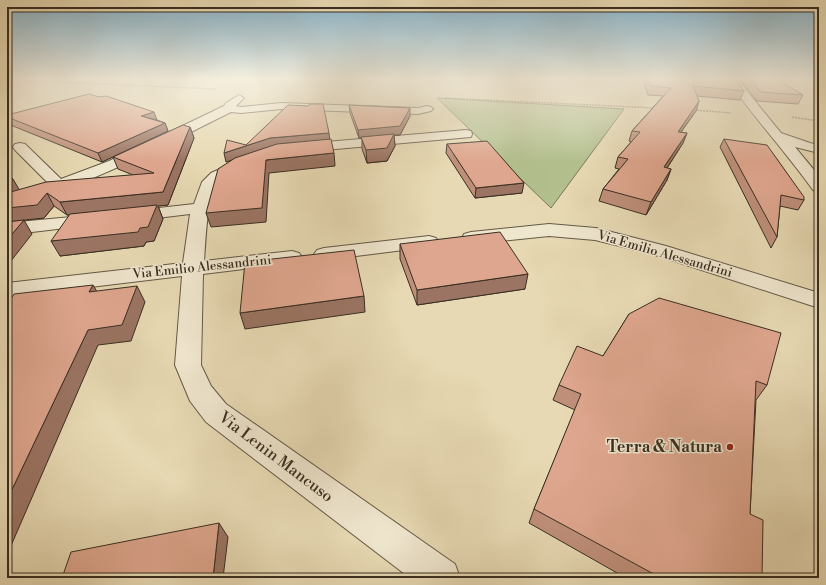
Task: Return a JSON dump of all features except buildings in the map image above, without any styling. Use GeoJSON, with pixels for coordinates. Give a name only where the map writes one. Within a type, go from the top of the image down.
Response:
{"type":"FeatureCollection","features":[{"type":"Feature","properties":{"kind":"street"},"geometry":{"type":"LineString","coordinates":[[7,202],[59,185],[114,164],[228,106]]}},
{"type":"Feature","properties":{"kind":"street"},"geometry":{"type":"LineString","coordinates":[[238,106],[242,110],[273,106]]}},
{"type":"Feature","properties":{"kind":"street"},"geometry":{"type":"LineString","coordinates":[[285,106],[418,111],[427,109]]}},
{"type":"Feature","properties":{"kind":"street"},"geometry":{"type":"LineString","coordinates":[[753,106],[774,133],[797,157],[819,187]]}},
{"type":"Feature","properties":{"kind":"street"},"geometry":{"type":"LineString","coordinates":[[774,133],[819,157]]}},
{"type":"Feature","properties":{"kind":"street"},"geometry":{"type":"LineString","coordinates":[[290,150],[466,134]]}},
{"type":"Feature","properties":{"kind":"street"},"geometry":{"type":"LineString","coordinates":[[789,141],[819,149]]}},
{"type":"Feature","properties":{"kind":"street"},"geometry":{"type":"LineString","coordinates":[[20,147],[59,185]]}},
{"type":"Feature","properties":{"kind":"street","name":"Via Lenin Mancuso"},"geometry":{"type":"LineString","coordinates":[[258,157],[234,166],[216,176],[210,182],[200,208],[193,268],[188,365],[200,393],[216,413],[441,578]]}},
{"type":"Feature","properties":{"kind":"street"},"geometry":{"type":"LineString","coordinates":[[797,157],[819,166]]}},
{"type":"Feature","properties":{"kind":"street"},"geometry":{"type":"LineString","coordinates":[[7,229],[200,208]]}},
{"type":"Feature","properties":{"kind":"street","name":"Via Emilio Alessandrini"},"geometry":{"type":"LineString","coordinates":[[7,290],[193,268],[542,231],[574,230],[610,237],[659,250],[819,301]]}},
{"type":"Feature","properties":{"kind":"path"},"geometry":{"type":"LineString","coordinates":[[787,117],[819,121]]}},
{"type":"Feature","properties":{"kind":"green space"},"geometry":{"type":"Polygon","coordinates":[[[446,106],[578,106],[624,109],[551,208],[446,106]]]}},
{"type":"Feature","properties":{"kind":"place","name":"Terra & Natura"},"geometry":{"type":"Point","coordinates":[730,447]}}]}
